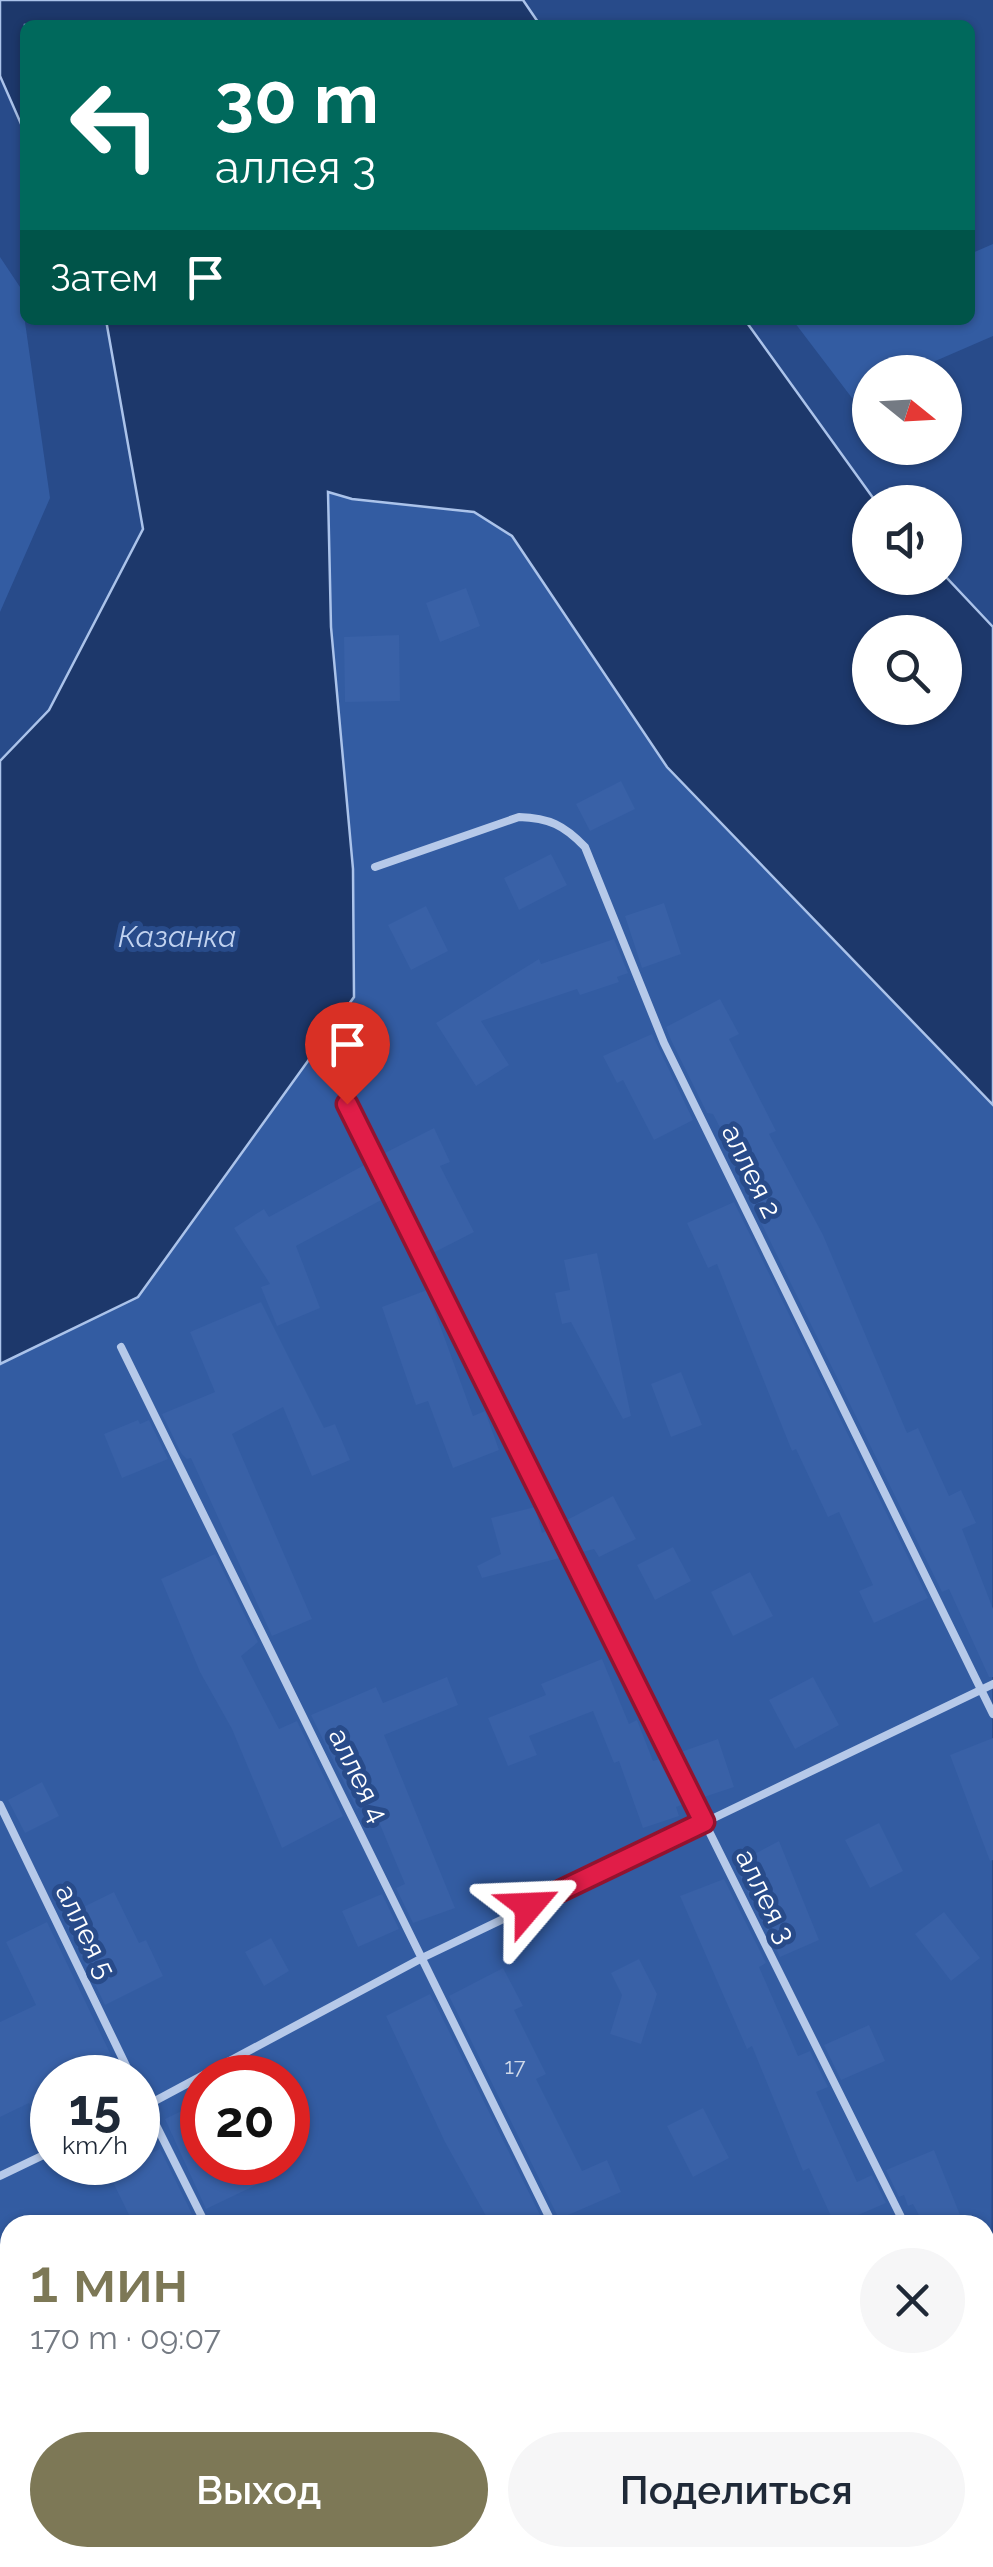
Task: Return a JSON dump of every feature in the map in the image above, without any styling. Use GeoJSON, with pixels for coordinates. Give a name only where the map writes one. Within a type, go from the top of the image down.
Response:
{"type":"FeatureCollection","features":[{"type":"Feature","properties":{"kind":"lane","name":"аллея 2"},"geometry":{"type":"LineString","coordinates":[[375,867],[519,817],[544,818],[568,829],[585,847],[664,1044],[993,1714]]}},
{"type":"Feature","properties":{"kind":"lane","name":"аллея 3"},"geometry":{"type":"LineString","coordinates":[[347,1104],[900,2215]]}},
{"type":"Feature","properties":{"kind":"lane","name":"аллея 4"},"geometry":{"type":"LineString","coordinates":[[121,1347],[548,2215]]}},
{"type":"Feature","properties":{"kind":"lane"},"geometry":{"type":"LineString","coordinates":[[160,2098],[424,1957],[993,1684]]}},
{"type":"Feature","properties":{"kind":"lane","name":"аллея 5"},"geometry":{"type":"LineString","coordinates":[[0,1805],[121,2055]]}},
{"type":"Feature","properties":{"kind":"lane"},"geometry":{"type":"LineString","coordinates":[[160,2141],[201,2215]]}},
{"type":"Feature","properties":{"kind":"lane"},"geometry":{"type":"LineString","coordinates":[[0,2176],[30,2161]]}},
{"type":"Feature","properties":{"kind":"shaded area"},"geometry":{"type":"Polygon","coordinates":[[[993,244],[993,336],[949,355],[852,355],[852,398],[797,325],[975,325],[975,252],[993,244]]]}},
{"type":"Feature","properties":{"kind":"shaded area"},"geometry":{"type":"Polygon","coordinates":[[[0,257],[20,287],[20,325],[25,325],[50,498],[0,612],[0,257]]]}},
{"type":"Feature","properties":{"kind":"shaded area"},"geometry":{"type":"Polygon","coordinates":[[[327,492],[352,499],[474,512],[512,536],[667,767],[993,1105],[991,2215],[0,2215],[0,1364],[138,1297],[354,997],[331,627],[327,492]]]}},
{"type":"Feature","properties":{"kind":"water"},"geometry":{"type":"Polygon","coordinates":[[[0,0],[523,0],[537,20],[20,20],[20,122],[0,76],[0,0]]]}},
{"type":"Feature","properties":{"kind":"water","name":"Казанка"},"geometry":{"type":"Polygon","coordinates":[[[107,325],[749,325],[864,485],[852,485],[852,595],[962,594],[993,627],[993,1105],[667,767],[512,536],[474,512],[352,499],[328,492],[331,627],[353,869],[354,997],[138,1297],[0,1364],[0,761],[49,710],[143,529],[107,325]]]}},
{"type":"Feature","properties":{"kind":"building"},"geometry":{"type":"Polygon","coordinates":[[[466,588],[480,626],[440,642],[426,603],[466,588]]]}},
{"type":"Feature","properties":{"kind":"building"},"geometry":{"type":"Polygon","coordinates":[[[399,635],[400,701],[345,702],[344,637],[399,635]]]}},
{"type":"Feature","properties":{"kind":"building"},"geometry":{"type":"Polygon","coordinates":[[[621,781],[635,809],[590,831],[576,804],[621,781]]]}},
{"type":"Feature","properties":{"kind":"building"},"geometry":{"type":"Polygon","coordinates":[[[551,854],[567,885],[519,910],[504,878],[551,854]]]}},
{"type":"Feature","properties":{"kind":"building"},"geometry":{"type":"Polygon","coordinates":[[[664,903],[681,954],[642,968],[625,916],[664,903]]]}},
{"type":"Feature","properties":{"kind":"building"},"geometry":{"type":"Polygon","coordinates":[[[426,906],[448,951],[411,970],[388,925],[426,906]]]}},
{"type":"Feature","properties":{"kind":"building"},"geometry":{"type":"Polygon","coordinates":[[[614,939],[628,973],[617,977],[619,982],[580,995],[577,989],[481,1021],[509,1065],[476,1086],[436,1023],[539,959],[541,964],[614,939]]]}},
{"type":"Feature","properties":{"kind":"building"},"geometry":{"type":"Polygon","coordinates":[[[720,999],[739,1034],[729,1039],[776,1131],[769,1134],[823,1235],[907,1433],[918,1428],[949,1496],[961,1490],[976,1523],[962,1529],[993,1609],[993,1677],[989,1677],[949,1589],[942,1592],[748,1196],[752,1194],[746,1178],[713,1114],[707,1113],[671,1040],[666,1027],[720,999]]]}},
{"type":"Feature","properties":{"kind":"building"},"geometry":{"type":"Polygon","coordinates":[[[652,1034],[693,1120],[654,1140],[623,1080],[617,1083],[603,1056],[652,1034]]]}},
{"type":"Feature","properties":{"kind":"building"},"geometry":{"type":"Polygon","coordinates":[[[434,1128],[450,1162],[440,1166],[474,1232],[431,1254],[381,1155],[434,1128]]]}},
{"type":"Feature","properties":{"kind":"building"},"geometry":{"type":"Polygon","coordinates":[[[368,1163],[385,1198],[296,1246],[320,1308],[277,1326],[261,1287],[270,1284],[234,1228],[264,1209],[269,1217],[368,1163]]]}},
{"type":"Feature","properties":{"kind":"building"},"geometry":{"type":"Polygon","coordinates":[[[734,1202],[928,1598],[874,1623],[859,1591],[873,1585],[839,1512],[828,1517],[796,1449],[792,1451],[717,1264],[708,1268],[687,1223],[734,1202]]]}},
{"type":"Feature","properties":{"kind":"building"},"geometry":{"type":"Polygon","coordinates":[[[597,1253],[631,1416],[623,1419],[571,1322],[562,1324],[555,1293],[570,1290],[564,1260],[597,1253]]]}},
{"type":"Feature","properties":{"kind":"building"},"geometry":{"type":"Polygon","coordinates":[[[427,1290],[473,1416],[485,1411],[499,1450],[453,1468],[428,1401],[416,1405],[382,1307],[427,1290]]]}},
{"type":"Feature","properties":{"kind":"building"},"geometry":{"type":"Polygon","coordinates":[[[261,1302],[324,1428],[335,1424],[350,1460],[312,1476],[283,1407],[232,1434],[312,1619],[272,1636],[191,1458],[181,1453],[162,1414],[215,1392],[190,1332],[261,1302]]]}},
{"type":"Feature","properties":{"kind":"building"},"geometry":{"type":"Polygon","coordinates":[[[681,1372],[702,1425],[671,1437],[651,1384],[681,1372]]]}},
{"type":"Feature","properties":{"kind":"building"},"geometry":{"type":"Polygon","coordinates":[[[138,1420],[140,1424],[149,1420],[168,1459],[122,1478],[104,1434],[138,1420]]]}},
{"type":"Feature","properties":{"kind":"building"},"geometry":{"type":"Polygon","coordinates":[[[613,1496],[636,1539],[599,1557],[594,1549],[579,1553],[563,1522],[613,1496]]]}},
{"type":"Feature","properties":{"kind":"building"},"geometry":{"type":"Polygon","coordinates":[[[535,1507],[542,1533],[550,1529],[564,1557],[482,1578],[477,1566],[501,1554],[491,1518],[535,1507]]]}},
{"type":"Feature","properties":{"kind":"building"},"geometry":{"type":"Polygon","coordinates":[[[673,1547],[691,1581],[655,1600],[637,1565],[673,1547]]]}},
{"type":"Feature","properties":{"kind":"building"},"geometry":{"type":"Polygon","coordinates":[[[215,1554],[258,1642],[241,1656],[279,1729],[297,1721],[343,1816],[282,1848],[232,1729],[200,1672],[161,1579],[215,1554]]]}},
{"type":"Feature","properties":{"kind":"building"},"geometry":{"type":"Polygon","coordinates":[[[750,1572],[773,1616],[733,1636],[711,1592],[750,1572]]]}},
{"type":"Feature","properties":{"kind":"building"},"geometry":{"type":"Polygon","coordinates":[[[602,1659],[629,1724],[637,1720],[653,1761],[664,1758],[687,1803],[676,1807],[679,1816],[643,1828],[619,1761],[614,1763],[593,1711],[529,1736],[537,1755],[508,1766],[488,1718],[546,1695],[541,1684],[602,1659]]]}},
{"type":"Feature","properties":{"kind":"building"},"geometry":{"type":"Polygon","coordinates":[[[447,1677],[458,1705],[384,1735],[455,1908],[413,1923],[396,1888],[405,1884],[376,1815],[371,1817],[365,1804],[357,1809],[311,1715],[376,1687],[383,1703],[447,1677]]]}},
{"type":"Feature","properties":{"kind":"building"},"geometry":{"type":"Polygon","coordinates":[[[813,1677],[839,1725],[795,1749],[769,1700],[813,1677]]]}},
{"type":"Feature","properties":{"kind":"building"},"geometry":{"type":"Polygon","coordinates":[[[993,1738],[993,1860],[990,1861],[950,1755],[993,1738]]]}},
{"type":"Feature","properties":{"kind":"building"},"geometry":{"type":"Polygon","coordinates":[[[718,1739],[734,1787],[701,1798],[678,1753],[718,1739]]]}},
{"type":"Feature","properties":{"kind":"building"},"geometry":{"type":"Polygon","coordinates":[[[42,1782],[59,1816],[25,1833],[8,1800],[42,1782]]]}},
{"type":"Feature","properties":{"kind":"building"},"geometry":{"type":"Polygon","coordinates":[[[879,1823],[903,1871],[870,1888],[845,1840],[879,1823]]]}},
{"type":"Feature","properties":{"kind":"building"},"geometry":{"type":"Polygon","coordinates":[[[779,1841],[819,1940],[780,1957],[739,1874],[746,1871],[741,1861],[779,1841]]]}},
{"type":"Feature","properties":{"kind":"building"},"geometry":{"type":"Polygon","coordinates":[[[724,1879],[766,1963],[759,1967],[798,2056],[810,2051],[828,2087],[816,2092],[857,2182],[872,2175],[886,2203],[858,2215],[830,2215],[809,2168],[803,2171],[752,2046],[747,2049],[680,1896],[724,1879]]]}},
{"type":"Feature","properties":{"kind":"building"},"geometry":{"type":"Polygon","coordinates":[[[114,1892],[139,1943],[146,1940],[163,1976],[105,2005],[63,1917],[114,1892]]]}},
{"type":"Feature","properties":{"kind":"building"},"geometry":{"type":"Polygon","coordinates":[[[382,1894],[399,1929],[358,1947],[342,1911],[382,1894]]]}},
{"type":"Feature","properties":{"kind":"building"},"geometry":{"type":"Polygon","coordinates":[[[944,1912],[980,1958],[951,1981],[915,1934],[944,1912]]]}},
{"type":"Feature","properties":{"kind":"building"},"geometry":{"type":"Polygon","coordinates":[[[47,1922],[111,2055],[30,2055],[30,2105],[0,2117],[0,2022],[36,2005],[6,1942],[47,1922]]]}},
{"type":"Feature","properties":{"kind":"building"},"geometry":{"type":"Polygon","coordinates":[[[271,1938],[289,1971],[264,1986],[245,1952],[271,1938]]]}},
{"type":"Feature","properties":{"kind":"building"},"geometry":{"type":"Polygon","coordinates":[[[639,1959],[657,1994],[641,2044],[610,2034],[622,1995],[611,1973],[639,1959]]]}},
{"type":"Feature","properties":{"kind":"building"},"geometry":{"type":"Polygon","coordinates":[[[503,1968],[523,2006],[514,2010],[546,2074],[536,2079],[582,2171],[607,2160],[621,2192],[568,2215],[557,2215],[449,1996],[503,1968]]]}},
{"type":"Feature","properties":{"kind":"building"},"geometry":{"type":"Polygon","coordinates":[[[430,1994],[540,2215],[485,2215],[445,2142],[386,2016],[430,1994]]]}},
{"type":"Feature","properties":{"kind":"building"},"geometry":{"type":"Polygon","coordinates":[[[869,2025],[885,2061],[841,2080],[824,2045],[869,2025]]]}},
{"type":"Feature","properties":{"kind":"building"},"geometry":{"type":"Polygon","coordinates":[[[703,2108],[729,2158],[693,2177],[667,2126],[703,2108]]]}},
{"type":"Feature","properties":{"kind":"building"},"geometry":{"type":"Polygon","coordinates":[[[180,2112],[180,2152],[165,2119],[180,2112]]]}},
{"type":"Feature","properties":{"kind":"building"},"geometry":{"type":"Polygon","coordinates":[[[160,2149],[193,2215],[129,2215],[114,2185],[160,2185],[160,2149]]]}},
{"type":"Feature","properties":{"kind":"building"},"geometry":{"type":"Polygon","coordinates":[[[934,2150],[960,2215],[919,2215],[913,2204],[908,2206],[904,2195],[899,2197],[886,2170],[934,2150]]]}},
{"type":"Feature","properties":{"kind":"building"},"geometry":{"type":"Polygon","coordinates":[[[195,2185],[256,2185],[206,2209],[195,2185]]]}},
{"type":"Feature","properties":{"kind":"route"},"geometry":{"type":"LineString","coordinates":[[347,1104],[704,1822],[529,1906]]}}]}
